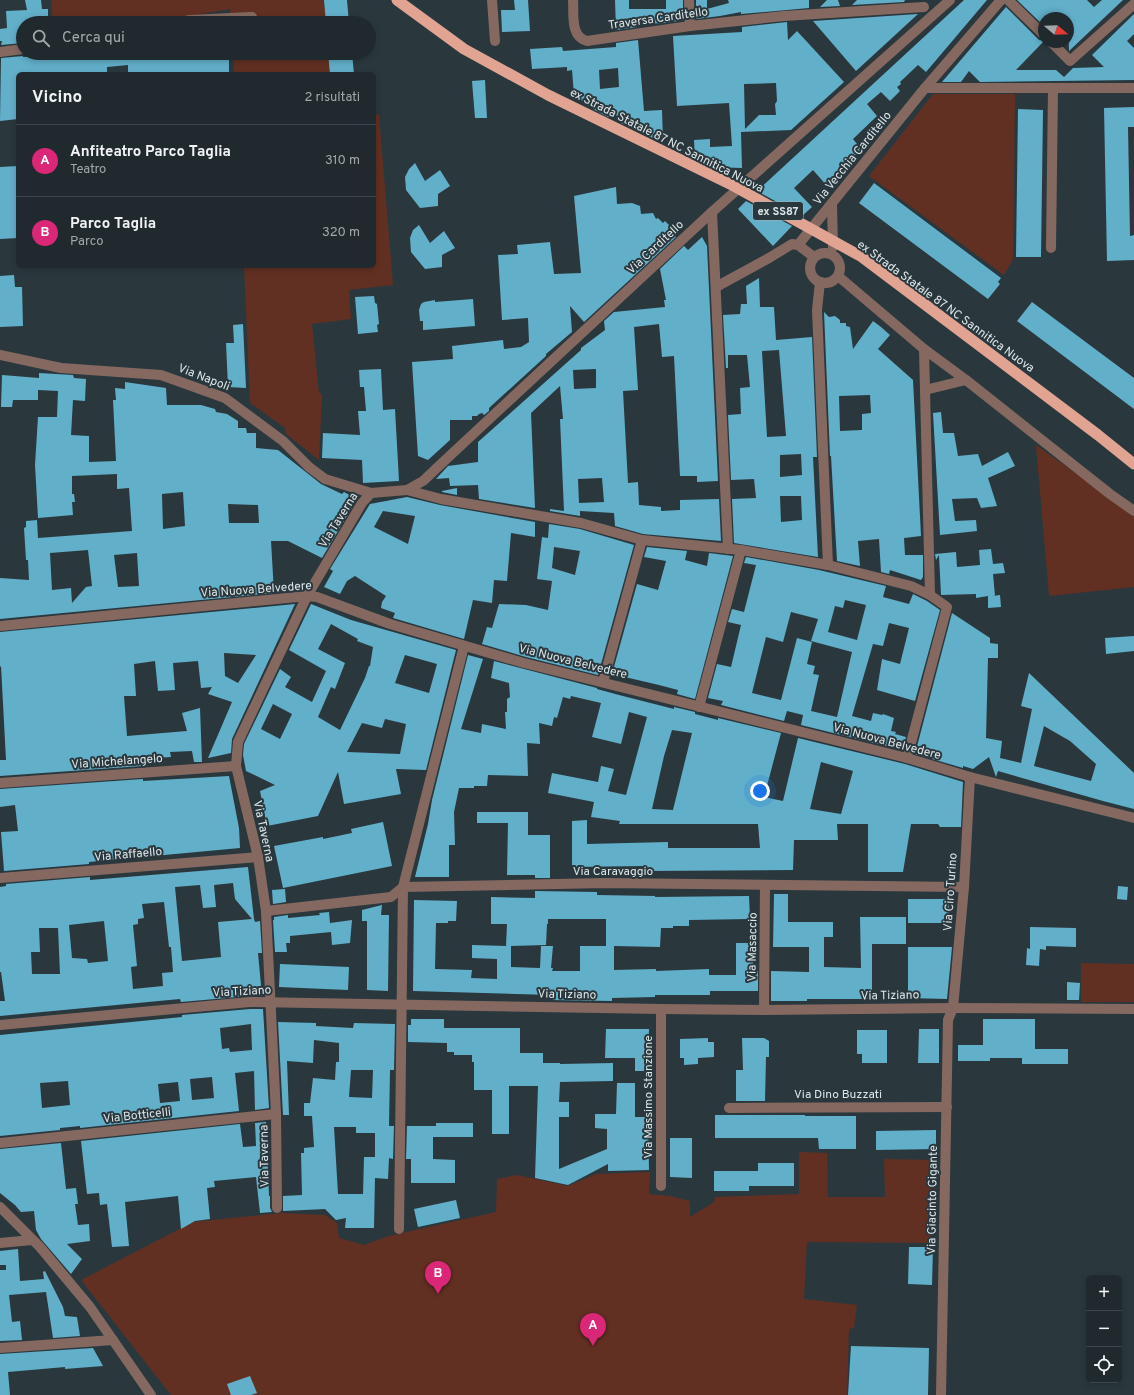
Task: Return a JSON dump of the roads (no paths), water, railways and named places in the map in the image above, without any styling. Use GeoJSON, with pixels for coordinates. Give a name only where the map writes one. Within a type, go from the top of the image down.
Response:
{"type":"FeatureCollection","features":[{"type":"Feature","properties":{"kind":"highway","name":"ex Strada Statale 87 NC Sannitica Nuova"},"geometry":{"type":"LineString","coordinates":[[397,0],[464,49],[548,95],[730,184],[862,257],[1098,435],[1134,464]]}},
{"type":"Feature","properties":{"kind":"street"},"geometry":{"type":"LineString","coordinates":[[492,0],[495,41]]}},
{"type":"Feature","properties":{"kind":"street","name":"Traversa Carditello"},"geometry":{"type":"LineString","coordinates":[[573,0],[575,31],[579,38],[583,40],[690,26],[920,4]]}},
{"type":"Feature","properties":{"kind":"street"},"geometry":{"type":"LineString","coordinates":[[689,0],[690,26]]}},
{"type":"Feature","properties":{"kind":"street","name":"Via Carditello"},"geometry":{"type":"LineString","coordinates":[[371,493],[407,490],[422,480],[712,212],[950,0]]}},
{"type":"Feature","properties":{"kind":"street","name":"Via Vecchia Carditello"},"geometry":{"type":"LineString","coordinates":[[798,245],[832,205],[925,88],[1001,0]]}},
{"type":"Feature","properties":{"kind":"street"},"geometry":{"type":"LineString","coordinates":[[1008,0],[1038,29]]}},
{"type":"Feature","properties":{"kind":"street"},"geometry":{"type":"LineString","coordinates":[[920,4],[933,16]]}},
{"type":"Feature","properties":{"kind":"street"},"geometry":{"type":"LineString","coordinates":[[1057,48],[1070,61],[1134,4]]}},
{"type":"Feature","properties":{"kind":"street"},"geometry":{"type":"LineString","coordinates":[[0,52],[16,50]]}},
{"type":"Feature","properties":{"kind":"street"},"geometry":{"type":"LineString","coordinates":[[925,88],[1134,88]]}},
{"type":"Feature","properties":{"kind":"street"},"geometry":{"type":"LineString","coordinates":[[1051,248],[1053,88]]}},
{"type":"Feature","properties":{"kind":"street"},"geometry":{"type":"LineString","coordinates":[[832,205],[834,255]]}},
{"type":"Feature","properties":{"kind":"street"},"geometry":{"type":"LineString","coordinates":[[712,212],[728,549]]}},
{"type":"Feature","properties":{"kind":"street"},"geometry":{"type":"LineString","coordinates":[[716,287],[792,244],[798,245],[814,257]]}},
{"type":"Feature","properties":{"kind":"street"},"geometry":{"type":"LineString","coordinates":[[826,252],[834,255],[840,265],[838,276],[830,282],[820,282],[812,275],[810,270],[810,265],[814,257],[826,252]]}},
{"type":"Feature","properties":{"kind":"street"},"geometry":{"type":"LineString","coordinates":[[838,276],[924,349],[1134,511]]}},
{"type":"Feature","properties":{"kind":"street"},"geometry":{"type":"LineString","coordinates":[[820,282],[817,310],[828,565]]}},
{"type":"Feature","properties":{"kind":"street"},"geometry":{"type":"LineString","coordinates":[[924,349],[930,595]]}},
{"type":"Feature","properties":{"kind":"street","name":"Via Napoli"},"geometry":{"type":"LineString","coordinates":[[0,355],[61,368],[161,375],[226,398],[283,441],[309,467],[324,479],[371,493]]}},
{"type":"Feature","properties":{"kind":"street"},"geometry":{"type":"LineString","coordinates":[[925,390],[966,380]]}},
{"type":"Feature","properties":{"kind":"street"},"geometry":{"type":"LineString","coordinates":[[407,490],[441,499],[581,523],[642,540],[741,550],[828,565],[911,586],[930,595],[947,606],[908,758]]}},
{"type":"Feature","properties":{"kind":"street","name":"Via Taverna"},"geometry":{"type":"LineString","coordinates":[[277,1208],[276,1114],[266,911],[258,857],[236,766],[238,742],[307,596],[362,503],[371,493]]}},
{"type":"Feature","properties":{"kind":"street"},"geometry":{"type":"LineString","coordinates":[[603,682],[642,540]]}},
{"type":"Feature","properties":{"kind":"street"},"geometry":{"type":"LineString","coordinates":[[699,707],[741,550]]}},
{"type":"Feature","properties":{"kind":"street","name":"Via Nuova Belvedere"},"geometry":{"type":"LineString","coordinates":[[0,626],[307,596],[318,597],[390,624],[524,663],[908,758],[970,777],[1134,818]]}},
{"type":"Feature","properties":{"kind":"street"},"geometry":{"type":"LineString","coordinates":[[400,1229],[403,887],[464,646]]}},
{"type":"Feature","properties":{"kind":"street","name":"Via Michelangelo"},"geometry":{"type":"LineString","coordinates":[[0,783],[236,766]]}},
{"type":"Feature","properties":{"kind":"street","name":"Via Ciro Turino"},"geometry":{"type":"LineString","coordinates":[[954,1008],[964,887],[970,777]]}},
{"type":"Feature","properties":{"kind":"street","name":"Via Raffaello"},"geometry":{"type":"LineString","coordinates":[[0,878],[258,857]]}},
{"type":"Feature","properties":{"kind":"street","name":"Via Caravaggio"},"geometry":{"type":"LineString","coordinates":[[403,887],[605,883],[964,887]]}},
{"type":"Feature","properties":{"kind":"street","name":"Via Masaccio"},"geometry":{"type":"LineString","coordinates":[[764,1010],[765,885]]}},
{"type":"Feature","properties":{"kind":"street"},"geometry":{"type":"LineString","coordinates":[[266,911],[390,897],[403,887]]}},
{"type":"Feature","properties":{"kind":"street","name":"Via Tiziano"},"geometry":{"type":"LineString","coordinates":[[0,1025],[250,1002],[764,1010],[954,1008],[1134,1009]]}},
{"type":"Feature","properties":{"kind":"street","name":"Via Giacinto Gigante"},"geometry":{"type":"LineString","coordinates":[[941,1395],[948,1020],[954,1008]]}},
{"type":"Feature","properties":{"kind":"street","name":"Via Massimo Stanzione"},"geometry":{"type":"LineString","coordinates":[[661,1009],[661,1186]]}},
{"type":"Feature","properties":{"kind":"street","name":"Via Dino Buzzati"},"geometry":{"type":"LineString","coordinates":[[729,1108],[947,1107]]}},
{"type":"Feature","properties":{"kind":"street","name":"Via Botticelli"},"geometry":{"type":"LineString","coordinates":[[0,1143],[276,1114]]}},
{"type":"Feature","properties":{"kind":"street"},"geometry":{"type":"LineString","coordinates":[[0,1207],[32,1240],[90,1307],[151,1395]]}},
{"type":"Feature","properties":{"kind":"street"},"geometry":{"type":"LineString","coordinates":[[0,1243],[32,1240]]}},
{"type":"Feature","properties":{"kind":"street"},"geometry":{"type":"LineString","coordinates":[[0,1348],[113,1340]]}},
{"type":"Feature","properties":{"kind":"place","name":"Parco Taglia"},"geometry":{"type":"Point","coordinates":[438,1294]}},
{"type":"Feature","properties":{"kind":"place","name":"Anfiteatro Parco Taglia"},"geometry":{"type":"Point","coordinates":[593,1346]}}]}
